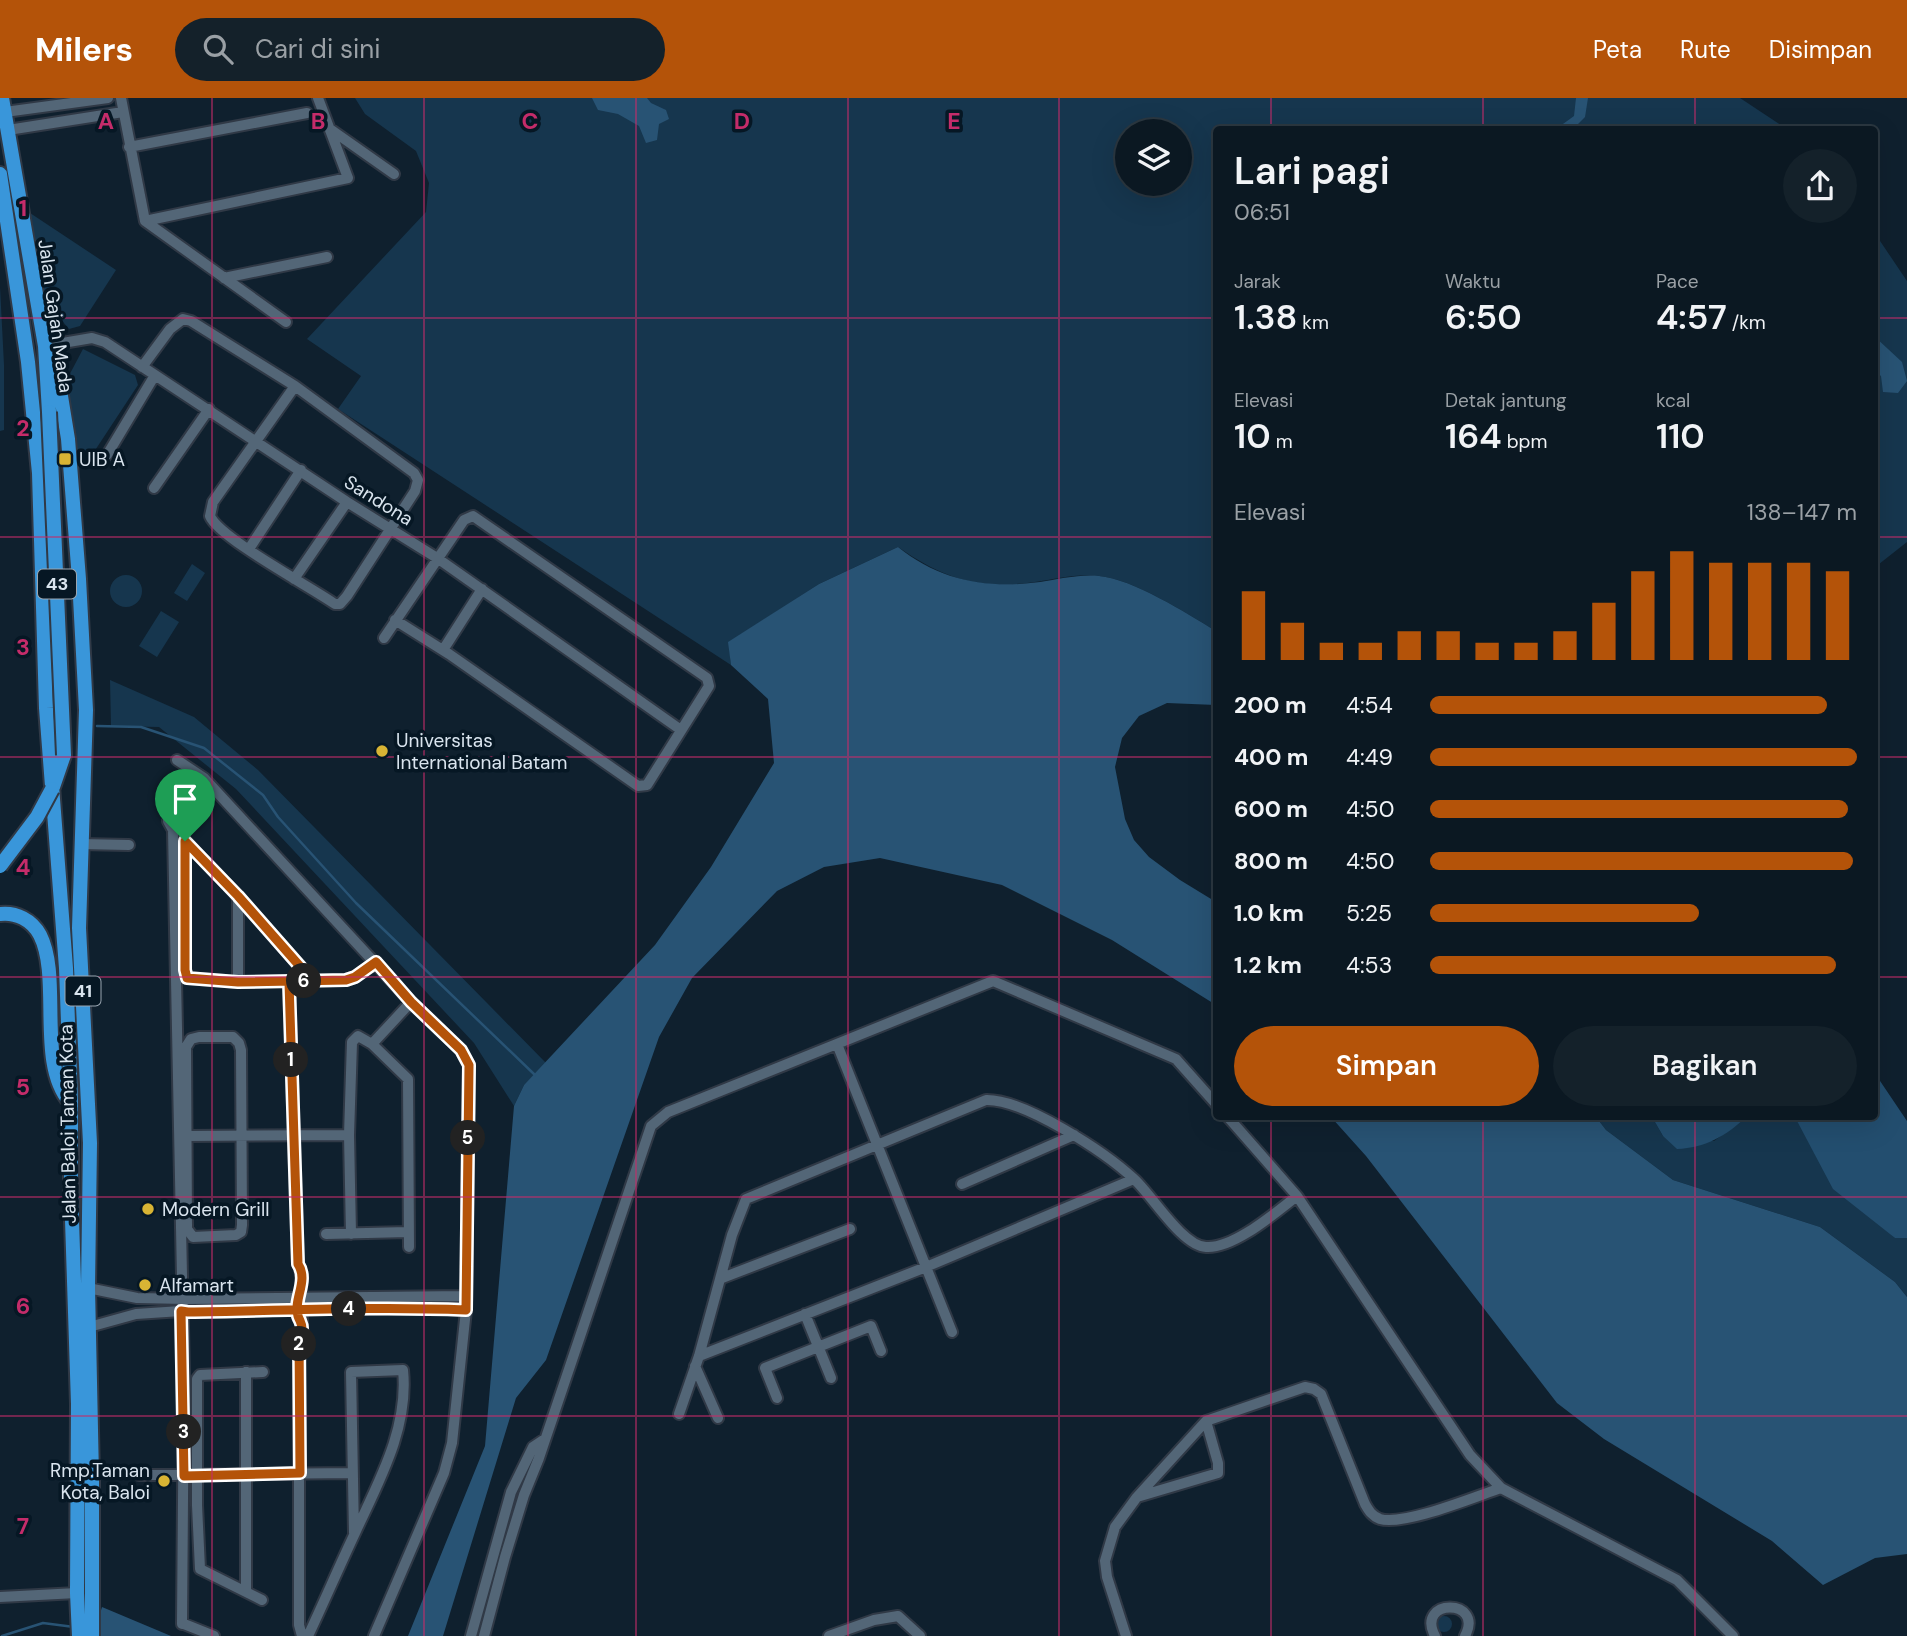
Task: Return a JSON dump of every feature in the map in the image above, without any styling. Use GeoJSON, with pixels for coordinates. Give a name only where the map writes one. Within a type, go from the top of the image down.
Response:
{"type":"FeatureCollection","features":[{"type":"Feature","properties":{"kind":"highway","name":"Jalan Gajah Mada"},"geometry":{"type":"LineString","coordinates":[[0,866],[37,817],[52,789],[64,755],[47,363],[3,105]]}},
{"type":"Feature","properties":{"kind":"highway","name":"Jalan Gajah Mada"},"geometry":{"type":"LineString","coordinates":[[0,174],[40,473],[46,708],[52,790]]}},
{"type":"Feature","properties":{"kind":"highway","name":"Jalan Baloi Taman Kota"},"geometry":{"type":"LineString","coordinates":[[47,363],[61,396],[68,439],[86,710],[79,928],[90,1143],[85,1478],[86,1630]]}},
{"type":"Feature","properties":{"kind":"highway"},"geometry":{"type":"LineString","coordinates":[[46,708],[52,716],[67,722],[75,720],[86,710]]}},
{"type":"Feature","properties":{"kind":"highway","name":"Jalan Baloi Taman Kota"},"geometry":{"type":"LineString","coordinates":[[52,790],[66,968],[71,1189],[85,1478],[77,1593],[86,1630]]}},
{"type":"Feature","properties":{"kind":"highway"},"geometry":{"type":"LineString","coordinates":[[0,914],[15,913],[33,925],[40,934],[47,969],[50,1030],[58,1079],[62,1093],[71,1103]]}},
{"type":"Feature","properties":{"kind":"highway"},"geometry":{"type":"LineString","coordinates":[[72,1144],[90,1143]]}},
{"type":"Feature","properties":{"kind":"street"},"geometry":{"type":"LineString","coordinates":[[3,105],[108,98]]}},
{"type":"Feature","properties":{"kind":"street"},"geometry":{"type":"LineString","coordinates":[[121,98],[145,221],[286,322]]}},
{"type":"Feature","properties":{"kind":"street"},"geometry":{"type":"LineString","coordinates":[[145,221],[348,178],[318,98]]}},
{"type":"Feature","properties":{"kind":"street"},"geometry":{"type":"LineString","coordinates":[[8,130],[123,112]]}},
{"type":"Feature","properties":{"kind":"street"},"geometry":{"type":"LineString","coordinates":[[129,147],[307,113]]}},
{"type":"Feature","properties":{"kind":"street"},"geometry":{"type":"LineString","coordinates":[[330,129],[394,174]]}},
{"type":"Feature","properties":{"kind":"street"},"geometry":{"type":"LineString","coordinates":[[224,278],[327,257]]}},
{"type":"Feature","properties":{"kind":"street"},"geometry":{"type":"LineString","coordinates":[[142,367],[170,329],[183,319],[191,321],[295,386],[417,476],[415,491],[340,604],[335,604],[249,549],[214,523],[209,513],[213,502],[295,386]]}},
{"type":"Feature","properties":{"kind":"street","name":"Sandona"},"geometry":{"type":"LineString","coordinates":[[44,346],[92,338],[105,342],[347,502],[437,558],[681,730]]}},
{"type":"Feature","properties":{"kind":"street"},"geometry":{"type":"LineString","coordinates":[[107,454],[155,375]]}},
{"type":"Feature","properties":{"kind":"street"},"geometry":{"type":"LineString","coordinates":[[154,488],[209,409]]}},
{"type":"Feature","properties":{"kind":"street"},"geometry":{"type":"LineString","coordinates":[[249,549],[301,470]]}},
{"type":"Feature","properties":{"kind":"street"},"geometry":{"type":"LineString","coordinates":[[294,579],[347,502]]}},
{"type":"Feature","properties":{"kind":"street"},"geometry":{"type":"LineString","coordinates":[[384,638],[395,620],[437,558],[464,520],[469,517],[478,518],[707,678],[709,686],[647,785],[638,786],[443,650],[395,620]]}},
{"type":"Feature","properties":{"kind":"street"},"geometry":{"type":"LineString","coordinates":[[443,650],[482,589]]}},
{"type":"Feature","properties":{"kind":"street"},"geometry":{"type":"LineString","coordinates":[[177,760],[204,778],[411,1002],[461,1050],[469,1065],[466,1310],[452,1443],[444,1473],[374,1636]]}},
{"type":"Feature","properties":{"kind":"street"},"geometry":{"type":"LineString","coordinates":[[168,821],[173,830],[184,1476],[183,1624],[215,1636]]}},
{"type":"Feature","properties":{"kind":"street"},"geometry":{"type":"LineString","coordinates":[[312,980],[185,841],[185,975],[191,980],[289,982],[346,980],[376,962]]}},
{"type":"Feature","properties":{"kind":"street"},"geometry":{"type":"LineString","coordinates":[[80,844],[129,845]]}},
{"type":"Feature","properties":{"kind":"street"},"geometry":{"type":"LineString","coordinates":[[238,896],[238,982]]}},
{"type":"Feature","properties":{"kind":"street"},"geometry":{"type":"LineString","coordinates":[[484,1636],[509,1545],[651,1126],[668,1112],[993,981],[1176,1059],[1213,1101]]}},
{"type":"Feature","properties":{"kind":"street"},"geometry":{"type":"LineString","coordinates":[[289,982],[298,1264],[302,1278],[298,1314],[294,1318],[296,1333],[299,1335],[299,1625],[302,1636]]}},
{"type":"Feature","properties":{"kind":"street"},"geometry":{"type":"LineString","coordinates":[[372,1044],[411,1002]]}},
{"type":"Feature","properties":{"kind":"street"},"geometry":{"type":"LineString","coordinates":[[351,1234],[349,1136],[352,1042],[358,1036],[372,1044],[408,1079],[409,1247]]}},
{"type":"Feature","properties":{"kind":"street"},"geometry":{"type":"LineString","coordinates":[[233,1037],[239,1043],[240,1137],[241,1232],[236,1235],[193,1237],[187,1229],[186,1136],[186,1046],[191,1039],[233,1037]]}},
{"type":"Feature","properties":{"kind":"street"},"geometry":{"type":"LineString","coordinates":[[837,1044],[952,1332]]}},
{"type":"Feature","properties":{"kind":"street"},"geometry":{"type":"LineString","coordinates":[[679,1414],[722,1279],[732,1235],[746,1199],[986,1100],[1012,1104],[1074,1135],[1134,1179],[1190,1241],[1205,1248],[1230,1243],[1297,1196]]}},
{"type":"Feature","properties":{"kind":"street"},"geometry":{"type":"LineString","coordinates":[[1230,1120],[1297,1196],[1470,1455],[1501,1489],[1677,1580],[1730,1634]]}},
{"type":"Feature","properties":{"kind":"street"},"geometry":{"type":"LineString","coordinates":[[962,1184],[1074,1135]]}},
{"type":"Feature","properties":{"kind":"street"},"geometry":{"type":"LineString","coordinates":[[186,1136],[349,1136]]}},
{"type":"Feature","properties":{"kind":"street"},"geometry":{"type":"LineString","coordinates":[[697,1361],[1134,1179]]}},
{"type":"Feature","properties":{"kind":"street"},"geometry":{"type":"LineString","coordinates":[[722,1279],[849,1229]]}},
{"type":"Feature","properties":{"kind":"street"},"geometry":{"type":"LineString","coordinates":[[326,1234],[408,1232]]}},
{"type":"Feature","properties":{"kind":"street"},"geometry":{"type":"LineString","coordinates":[[88,1288],[137,1298],[299,1293],[466,1296]]}},
{"type":"Feature","properties":{"kind":"street"},"geometry":{"type":"LineString","coordinates":[[380,1309],[381,1296]]}},
{"type":"Feature","properties":{"kind":"street"},"geometry":{"type":"LineString","coordinates":[[89,1328],[136,1314],[181,1311],[298,1314],[380,1309],[466,1310]]}},
{"type":"Feature","properties":{"kind":"street"},"geometry":{"type":"LineString","coordinates":[[805,1314],[831,1378]]}},
{"type":"Feature","properties":{"kind":"street"},"geometry":{"type":"LineString","coordinates":[[777,1398],[765,1368],[871,1326],[881,1351]]}},
{"type":"Feature","properties":{"kind":"street"},"geometry":{"type":"LineString","coordinates":[[697,1361],[718,1418]]}},
{"type":"Feature","properties":{"kind":"street"},"geometry":{"type":"LineString","coordinates":[[308,1636],[380,1481],[396,1438],[405,1393],[403,1370],[351,1371],[354,1534]]}},
{"type":"Feature","properties":{"kind":"street"},"geometry":{"type":"LineString","coordinates":[[246,1372],[246,1591]]}},
{"type":"Feature","properties":{"kind":"street"},"geometry":{"type":"LineString","coordinates":[[262,1600],[200,1569],[197,1379],[200,1375],[263,1372]]}},
{"type":"Feature","properties":{"kind":"street"},"geometry":{"type":"LineString","coordinates":[[1126,1636],[1107,1577],[1105,1561],[1115,1527],[1137,1497],[1206,1422],[1305,1387],[1314,1389],[1321,1394],[1365,1504],[1372,1515],[1381,1519],[1401,1520],[1501,1489]]}},
{"type":"Feature","properties":{"kind":"street"},"geometry":{"type":"LineString","coordinates":[[1137,1497],[1217,1473],[1218,1463],[1206,1422]]}},
{"type":"Feature","properties":{"kind":"street"},"geometry":{"type":"LineString","coordinates":[[471,1636],[511,1492],[533,1447],[545,1439]]}},
{"type":"Feature","properties":{"kind":"street"},"geometry":{"type":"LineString","coordinates":[[139,1475],[352,1473]]}},
{"type":"Feature","properties":{"kind":"street"},"geometry":{"type":"LineString","coordinates":[[0,1597],[77,1593]]}},
{"type":"Feature","properties":{"kind":"street"},"geometry":{"type":"LineString","coordinates":[[1435,1636],[1431,1626],[1434,1615],[1450,1607],[1461,1610],[1468,1619],[1465,1636]]}},
{"type":"Feature","properties":{"kind":"street"},"geometry":{"type":"LineString","coordinates":[[829,1636],[874,1620],[898,1616],[920,1636]]}},
{"type":"Feature","properties":{"kind":"shaded area"},"geometry":{"type":"Polygon","coordinates":[[[355,98],[1740,98],[1782,126],[1213,126],[1213,629],[1159,598],[1113,578],[1083,575],[1015,584],[979,583],[931,567],[898,547],[819,584],[729,642],[731,665],[338,409],[361,376],[307,339],[426,212],[429,183],[416,151],[365,114],[355,98]]]}},
{"type":"Feature","properties":{"kind":"shaded area"},"geometry":{"type":"Polygon","coordinates":[[[592,98],[647,98],[666,110],[669,119],[659,124],[657,140],[646,143],[639,126],[618,114],[598,110],[592,98]]]}},
{"type":"Feature","properties":{"kind":"shaded area"},"geometry":{"type":"Polygon","coordinates":[[[1576,98],[1588,98],[1585,117],[1576,126],[1560,126],[1574,116],[1576,98]]]}},
{"type":"Feature","properties":{"kind":"shaded area"},"geometry":{"type":"Polygon","coordinates":[[[27,211],[116,270],[80,326],[69,329],[41,296],[27,211]]]}},
{"type":"Feature","properties":{"kind":"shaded area"},"geometry":{"type":"Polygon","coordinates":[[[1878,238],[1907,281],[1907,542],[1878,565],[1878,238]]]}},
{"type":"Feature","properties":{"kind":"shaded area"},"geometry":{"type":"Polygon","coordinates":[[[0,287],[4,430],[0,431],[0,287]]]}},
{"type":"Feature","properties":{"kind":"shaded area"},"geometry":{"type":"Polygon","coordinates":[[[1878,340],[1902,362],[1907,381],[1898,393],[1883,392],[1881,376],[1878,373],[1878,340]]]}},
{"type":"Feature","properties":{"kind":"shaded area"},"geometry":{"type":"Polygon","coordinates":[[[83,349],[135,375],[138,385],[88,461],[73,451],[64,385],[83,349]]]}},
{"type":"Feature","properties":{"kind":"shaded area"},"geometry":{"type":"Polygon","coordinates":[[[898,547],[931,568],[965,580],[983,583],[1021,584],[1084,576],[1113,578],[1159,598],[1213,629],[1213,705],[1167,703],[1139,716],[1122,738],[1115,767],[1125,819],[1134,840],[1149,857],[1213,900],[1213,1003],[1112,940],[1002,885],[880,858],[824,867],[777,891],[692,978],[659,1037],[546,1360],[516,1398],[443,1636],[408,1636],[485,1446],[514,1106],[524,1085],[655,945],[711,867],[774,763],[768,699],[731,665],[728,642],[819,584],[898,547]]]}},
{"type":"Feature","properties":{"kind":"shaded area"},"geometry":{"type":"Polygon","coordinates":[[[192,564],[205,573],[187,601],[174,593],[192,564]]]}},
{"type":"Feature","properties":{"kind":"shaded area"},"geometry":{"type":"Polygon","coordinates":[[[126,575],[138,579],[142,591],[138,603],[126,607],[114,603],[110,591],[114,579],[126,575]]]}},
{"type":"Feature","properties":{"kind":"shaded area"},"geometry":{"type":"Polygon","coordinates":[[[161,611],[179,622],[157,657],[139,646],[161,611]]]}},
{"type":"Feature","properties":{"kind":"shaded area"},"geometry":{"type":"Polygon","coordinates":[[[110,680],[194,717],[258,770],[546,1063],[524,1085],[514,1106],[474,1043],[236,789],[159,727],[111,726],[110,680]]]}},
{"type":"Feature","properties":{"kind":"shaded area"},"geometry":{"type":"Polygon","coordinates":[[[1878,1078],[1907,1121],[1907,1238],[1895,1238],[1833,1189],[1797,1120],[1878,1120],[1878,1078]]]}},
{"type":"Feature","properties":{"kind":"shaded area"},"geometry":{"type":"Polygon","coordinates":[[[1334,1120],[1598,1120],[1606,1130],[1673,1180],[1820,1227],[1895,1282],[1907,1297],[1907,1554],[1875,1558],[1823,1585],[1772,1541],[1604,1439],[1557,1403],[1366,1156],[1334,1120]]]}},
{"type":"Feature","properties":{"kind":"shaded area"},"geometry":{"type":"Polygon","coordinates":[[[1598,1120],[1654,1120],[1663,1136],[1714,1141],[1742,1120],[1797,1120],[1895,1238],[1907,1238],[1907,1297],[1895,1282],[1820,1227],[1673,1180],[1606,1130],[1598,1120]]]}},
{"type":"Feature","properties":{"kind":"shaded area"},"geometry":{"type":"Polygon","coordinates":[[[1654,1120],[1743,1120],[1715,1140],[1697,1146],[1677,1149],[1663,1136],[1654,1120]]]}},
{"type":"Feature","properties":{"kind":"shaded area"},"geometry":{"type":"Polygon","coordinates":[[[102,1607],[171,1636],[99,1636],[102,1607]]]}},
{"type":"Feature","properties":{"kind":"shaded area"},"geometry":{"type":"Polygon","coordinates":[[[1441,1616],[1447,1616],[1452,1624],[1450,1630],[1441,1632],[1436,1627],[1436,1621],[1441,1616]]]}},
{"type":"Feature","properties":{"kind":"waterway"},"geometry":{"type":"LineString","coordinates":[[97,726],[141,727],[204,748],[263,795],[278,817],[356,903],[535,1075]]}},
{"type":"Feature","properties":{"kind":"waterway"},"geometry":{"type":"LineString","coordinates":[[2,1636],[43,1623],[74,1627]]}},
{"type":"Feature","properties":{"kind":"place","name":"UIB A"},"geometry":{"type":"Point","coordinates":[65,459]}},
{"type":"Feature","properties":{"kind":"place","name":"Universitas International Batam"},"geometry":{"type":"Point","coordinates":[382,751]}},
{"type":"Feature","properties":{"kind":"place","name":"Modern Grill"},"geometry":{"type":"Point","coordinates":[148,1209]}},
{"type":"Feature","properties":{"kind":"place","name":"Alfamart"},"geometry":{"type":"Point","coordinates":[145,1285]}},
{"type":"Feature","properties":{"kind":"place","name":"Rmp.Taman Kota, Baloi"},"geometry":{"type":"Point","coordinates":[164,1481]}},
{"type":"Feature","properties":{"kind":"route"},"geometry":{"type":"LineString","coordinates":[[185,841],[187,978],[238,982],[289,982],[346,980],[376,962],[411,1002],[461,1050],[469,1065],[466,1310],[424,1308],[298,1310],[188,1312],[181,1311],[184,1476],[300,1473],[299,1335],[303,1326],[298,1310],[302,1278],[298,1264],[289,982],[312,980],[185,841]]}}]}
